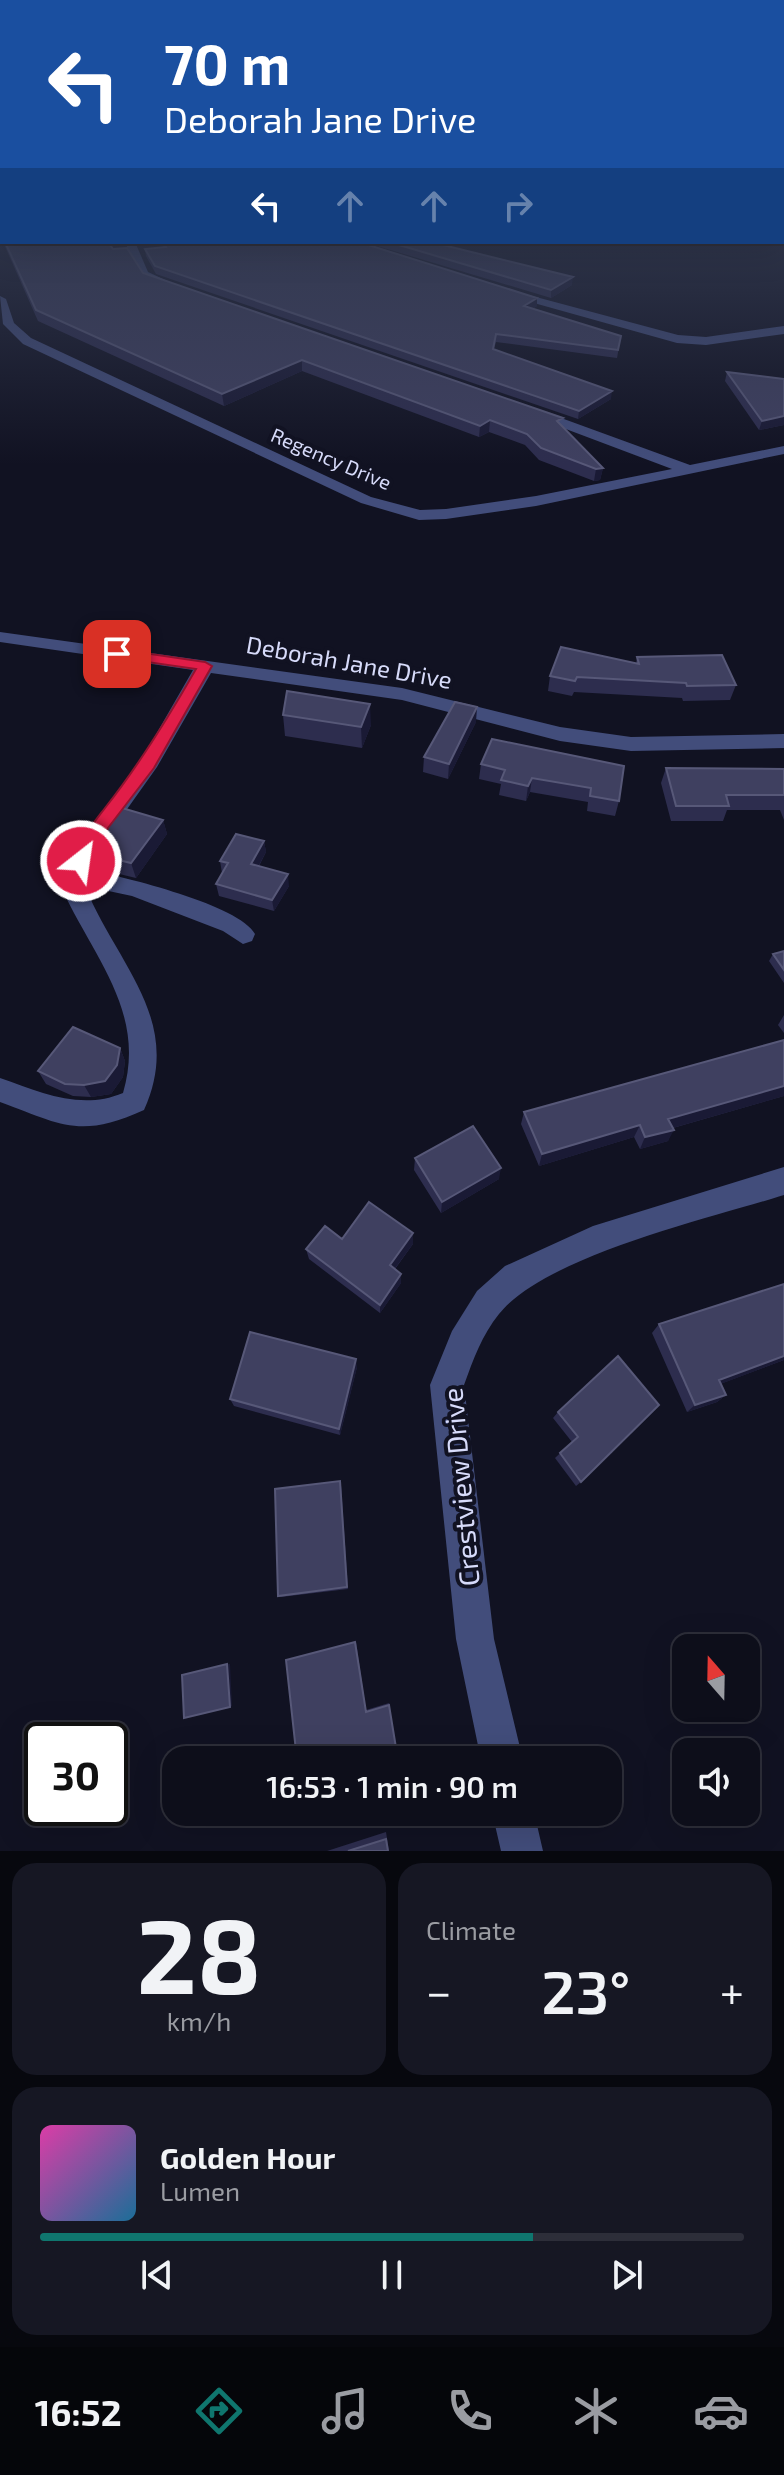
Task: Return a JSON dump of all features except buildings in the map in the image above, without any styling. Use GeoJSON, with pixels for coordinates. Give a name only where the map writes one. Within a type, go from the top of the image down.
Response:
{"type":"FeatureCollection","features":[{"type":"Feature","properties":{"kind":"street"},"geometry":{"type":"LineString","coordinates":[[185,291],[189,293]]}},
{"type":"Feature","properties":{"kind":"street"},"geometry":{"type":"LineString","coordinates":[[504,291],[677,339],[706,341],[784,330]]}},
{"type":"Feature","properties":{"kind":"street","name":"Regency Drive"},"geometry":{"type":"LineString","coordinates":[[0,299],[9,324],[27,341],[366,500],[419,515],[536,501],[784,450]]}},
{"type":"Feature","properties":{"kind":"street"},"geometry":{"type":"LineString","coordinates":[[518,407],[687,469]]}},
{"type":"Feature","properties":{"kind":"street","name":"Deborah Jane Drive"},"geometry":{"type":"LineString","coordinates":[[0,637],[402,694],[560,734],[631,744],[784,741]]}},
{"type":"Feature","properties":{"kind":"street"},"geometry":{"type":"LineString","coordinates":[[0,1090],[65,1113],[105,1114],[134,1101],[143,1079],[147,1044],[141,1016],[73,887],[102,824],[148,765],[205,666]]}},
{"type":"Feature","properties":{"kind":"street"},"geometry":{"type":"LineString","coordinates":[[76,876],[135,888],[231,924],[243,934]]}},
{"type":"Feature","properties":{"kind":"street","name":"Crestview Drive"},"geometry":{"type":"LineString","coordinates":[[499,1746],[475,1639],[447,1385],[463,1342],[488,1302],[516,1277],[593,1241],[784,1181]]}},
{"type":"Feature","properties":{"kind":"street"},"geometry":{"type":"LineString","coordinates":[[516,1826],[522,1851]]}},
{"type":"Feature","properties":{"kind":"route"},"geometry":{"type":"LineString","coordinates":[[81,861],[102,824],[148,765],[205,666],[117,654]]}}]}
